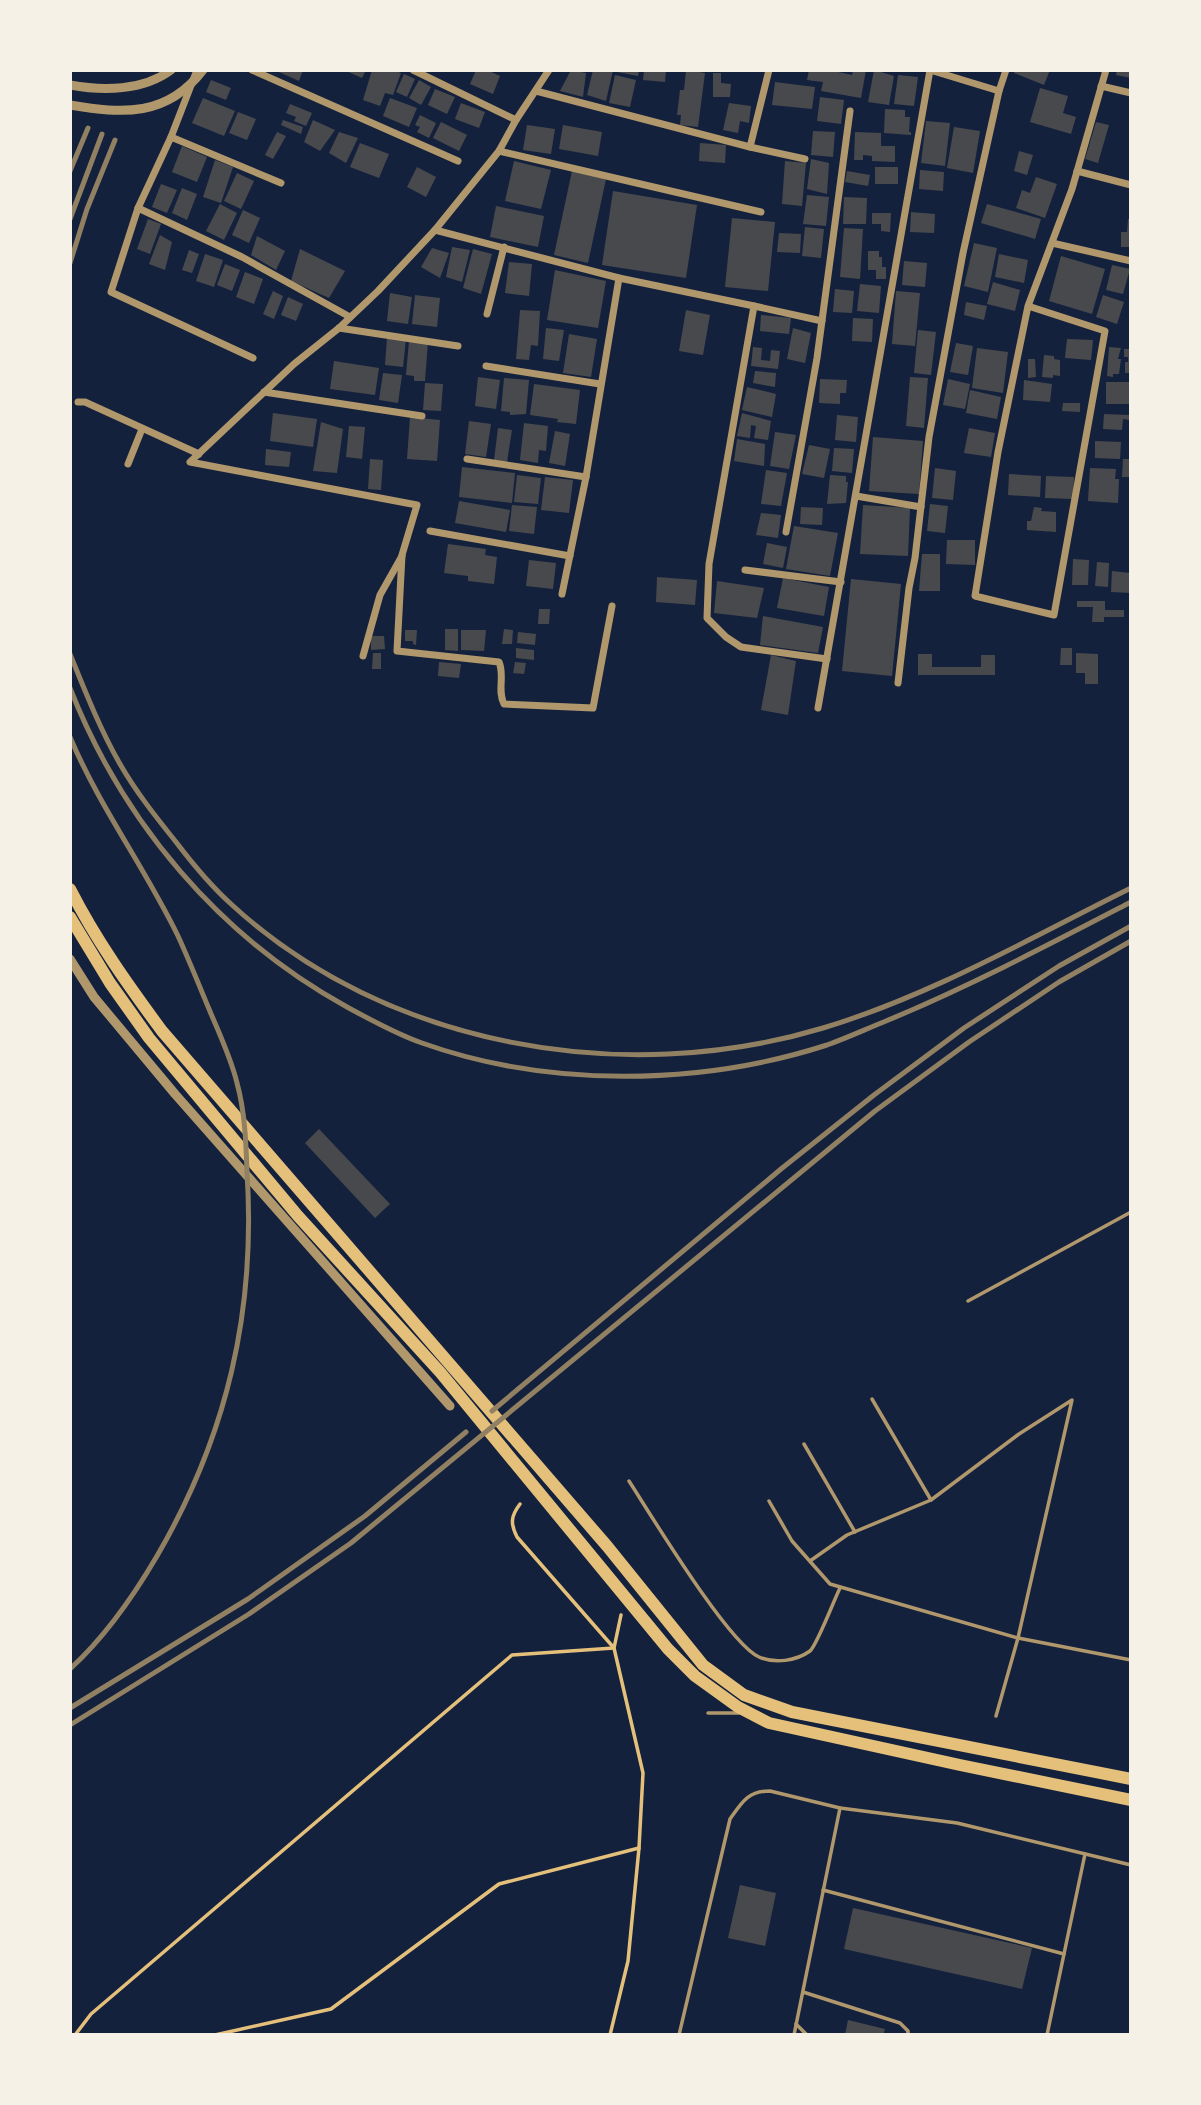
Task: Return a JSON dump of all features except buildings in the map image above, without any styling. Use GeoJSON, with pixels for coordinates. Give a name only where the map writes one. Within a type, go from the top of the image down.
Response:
{"type":"FeatureCollection","features":[{"type":"Feature","properties":{"kind":"highway"},"geometry":{"type":"LineString","coordinates":[[70,889],[121,976],[162,1031],[607,1546],[703,1665],[744,1695],[792,1712],[1131,1779]]}},
{"type":"Feature","properties":{"kind":"highway"},"geometry":{"type":"LineString","coordinates":[[70,917],[110,983],[149,1038],[298,1216],[440,1372],[668,1649],[695,1676],[749,1713],[769,1723],[1131,1800]]}},
{"type":"Feature","properties":{"kind":"street"},"geometry":{"type":"LineString","coordinates":[[70,85],[111,89],[149,82],[171,70]]}},
{"type":"Feature","properties":{"kind":"street"},"geometry":{"type":"LineString","coordinates":[[197,70],[138,208],[111,292],[253,358]]}},
{"type":"Feature","properties":{"kind":"street"},"geometry":{"type":"LineString","coordinates":[[70,105],[108,111],[155,107],[192,84],[203,70]]}},
{"type":"Feature","properties":{"kind":"street"},"geometry":{"type":"LineString","coordinates":[[252,70],[458,161]]}},
{"type":"Feature","properties":{"kind":"street"},"geometry":{"type":"LineString","coordinates":[[414,70],[516,120]]}},
{"type":"Feature","properties":{"kind":"street"},"geometry":{"type":"LineString","coordinates":[[363,656],[380,595],[402,555],[417,505],[190,462],[294,364],[378,292],[435,230],[499,151],[549,70]]}},
{"type":"Feature","properties":{"kind":"street"},"geometry":{"type":"LineString","coordinates":[[750,147],[769,70]]}},
{"type":"Feature","properties":{"kind":"street"},"geometry":{"type":"LineString","coordinates":[[818,708],[930,70],[999,91]]}},
{"type":"Feature","properties":{"kind":"street"},"geometry":{"type":"LineString","coordinates":[[898,683],[929,437],[963,253],[1006,70]]}},
{"type":"Feature","properties":{"kind":"street"},"geometry":{"type":"LineString","coordinates":[[1028,306],[1105,331],[1054,615],[975,596],[998,452],[1028,306],[1077,171],[1107,70]]}},
{"type":"Feature","properties":{"kind":"street"},"geometry":{"type":"LineString","coordinates":[[1101,86],[1131,93]]}},
{"type":"Feature","properties":{"kind":"street"},"geometry":{"type":"LineString","coordinates":[[536,91],[805,159]]}},
{"type":"Feature","properties":{"kind":"street"},"geometry":{"type":"LineString","coordinates":[[786,532],[822,321],[850,111]]}},
{"type":"Feature","properties":{"kind":"street"},"geometry":{"type":"LineString","coordinates":[[170,137],[281,183]]}},
{"type":"Feature","properties":{"kind":"street"},"geometry":{"type":"LineString","coordinates":[[499,151],[761,212]]}},
{"type":"Feature","properties":{"kind":"street"},"geometry":{"type":"LineString","coordinates":[[1077,171],[1131,185]]}},
{"type":"Feature","properties":{"kind":"street"},"geometry":{"type":"LineString","coordinates":[[138,208],[242,257],[350,317]]}},
{"type":"Feature","properties":{"kind":"street"},"geometry":{"type":"LineString","coordinates":[[435,230],[619,278],[822,321]]}},
{"type":"Feature","properties":{"kind":"street"},"geometry":{"type":"LineString","coordinates":[[1052,243],[1131,261]]}},
{"type":"Feature","properties":{"kind":"street"},"geometry":{"type":"LineString","coordinates":[[487,314],[504,247]]}},
{"type":"Feature","properties":{"kind":"street"},"geometry":{"type":"LineString","coordinates":[[562,593],[586,477],[619,278]]}},
{"type":"Feature","properties":{"kind":"street"},"geometry":{"type":"LineString","coordinates":[[754,306],[709,564],[707,618],[726,637],[741,647],[827,659]]}},
{"type":"Feature","properties":{"kind":"street"},"geometry":{"type":"LineString","coordinates":[[339,328],[458,346]]}},
{"type":"Feature","properties":{"kind":"street"},"geometry":{"type":"LineString","coordinates":[[486,366],[600,384]]}},
{"type":"Feature","properties":{"kind":"street"},"geometry":{"type":"LineString","coordinates":[[264,392],[422,416]]}},
{"type":"Feature","properties":{"kind":"street"},"geometry":{"type":"LineString","coordinates":[[78,402],[85,402],[199,454]]}},
{"type":"Feature","properties":{"kind":"street"},"geometry":{"type":"LineString","coordinates":[[128,464],[142,429]]}},
{"type":"Feature","properties":{"kind":"street"},"geometry":{"type":"LineString","coordinates":[[467,459],[586,477]]}},
{"type":"Feature","properties":{"kind":"street"},"geometry":{"type":"LineString","coordinates":[[856,496],[921,507]]}},
{"type":"Feature","properties":{"kind":"street"},"geometry":{"type":"LineString","coordinates":[[430,531],[570,556]]}},
{"type":"Feature","properties":{"kind":"street"},"geometry":{"type":"LineString","coordinates":[[402,555],[397,651],[499,662],[503,672],[501,696],[504,704],[593,708],[612,606]]}},
{"type":"Feature","properties":{"kind":"street"},"geometry":{"type":"LineString","coordinates":[[745,570],[841,582]]}},
{"type":"Feature","properties":{"kind":"street"},"geometry":{"type":"LineString","coordinates":[[70,959],[94,997],[175,1094],[450,1406]]}},
{"type":"Feature","properties":{"kind":"lane"},"geometry":{"type":"LineString","coordinates":[[968,1301],[1131,1212]]}},
{"type":"Feature","properties":{"kind":"lane"},"geometry":{"type":"LineString","coordinates":[[872,1399],[931,1500]]}},
{"type":"Feature","properties":{"kind":"lane"},"geometry":{"type":"LineString","coordinates":[[810,1561],[855,1532],[931,1500],[1019,1434],[1072,1400],[1018,1638],[996,1716]]}},
{"type":"Feature","properties":{"kind":"lane"},"geometry":{"type":"LineString","coordinates":[[804,1444],[855,1532]]}},
{"type":"Feature","properties":{"kind":"lane"},"geometry":{"type":"LineString","coordinates":[[629,1481],[718,1612],[744,1646],[758,1656],[774,1661],[794,1659],[812,1649],[840,1588]]}},
{"type":"Feature","properties":{"kind":"lane"},"geometry":{"type":"LineString","coordinates":[[769,1501],[792,1541],[830,1584],[1018,1638],[1131,1660]]}},
{"type":"Feature","properties":{"kind":"lane"},"geometry":{"type":"LineString","coordinates":[[708,1713],[749,1713]]}},
{"type":"Feature","properties":{"kind":"lane"},"geometry":{"type":"LineString","coordinates":[[679,2035],[730,1819],[746,1797],[758,1791],[770,1791],[840,1808],[957,1823],[1131,1865]]}},
{"type":"Feature","properties":{"kind":"lane"},"geometry":{"type":"LineString","coordinates":[[794,2035],[840,1808]]}},
{"type":"Feature","properties":{"kind":"lane"},"geometry":{"type":"LineString","coordinates":[[1047,2035],[1085,1854]]}},
{"type":"Feature","properties":{"kind":"lane"},"geometry":{"type":"LineString","coordinates":[[823,1890],[1064,1954]]}},
{"type":"Feature","properties":{"kind":"lane"},"geometry":{"type":"LineString","coordinates":[[803,1992],[900,2023],[908,2031],[908,2035]]}},
{"type":"Feature","properties":{"kind":"lane"},"geometry":{"type":"LineString","coordinates":[[796,2024],[807,2035]]}},
{"type":"Feature","properties":{"kind":"path"},"geometry":{"type":"LineString","coordinates":[[520,1504],[512,1515],[512,1527],[517,1537],[614,1648]]}},
{"type":"Feature","properties":{"kind":"path"},"geometry":{"type":"LineString","coordinates":[[610,2035],[628,1961],[643,1773],[614,1648],[622,1610]]}},
{"type":"Feature","properties":{"kind":"path"},"geometry":{"type":"LineString","coordinates":[[75,2035],[91,2014],[512,1655],[614,1648]]}},
{"type":"Feature","properties":{"kind":"path"},"geometry":{"type":"LineString","coordinates":[[215,2035],[331,2009],[499,1884],[639,1848]]}},
{"type":"Feature","properties":{"kind":"railway"},"geometry":{"type":"LineString","coordinates":[[70,171],[88,128]]}},
{"type":"Feature","properties":{"kind":"railway"},"geometry":{"type":"LineString","coordinates":[[70,219],[102,134]]}},
{"type":"Feature","properties":{"kind":"railway"},"geometry":{"type":"LineString","coordinates":[[70,263],[87,209],[115,140]]}},
{"type":"Feature","properties":{"kind":"railway"},"geometry":{"type":"LineString","coordinates":[[70,654],[93,710],[120,764],[154,814],[195,866],[231,904],[293,953],[361,992],[434,1022],[510,1042],[589,1053],[668,1054],[747,1046],[823,1028],[863,1015],[941,983],[1131,888]]}},
{"type":"Feature","properties":{"kind":"railway"},"geometry":{"type":"LineString","coordinates":[[70,688],[92,738],[147,830],[181,872],[218,911],[258,947],[301,979],[347,1007],[393,1031],[470,1058],[572,1074],[624,1076],[676,1074],[778,1059],[827,1045],[917,1008],[1131,902]]}},
{"type":"Feature","properties":{"kind":"railway"},"geometry":{"type":"LineString","coordinates":[[70,737],[94,788],[178,936],[228,1055],[240,1094],[243,1116],[249,1223],[247,1274],[232,1371],[202,1465],[181,1511],[138,1586],[107,1630],[70,1669]]}},
{"type":"Feature","properties":{"kind":"railway"},"geometry":{"type":"LineString","coordinates":[[492,1411],[781,1169],[874,1095],[964,1028],[1059,966],[1131,926]]}},
{"type":"Feature","properties":{"kind":"railway"},"geometry":{"type":"LineString","coordinates":[[70,1725],[249,1614],[351,1543],[875,1111],[969,1042],[1059,982],[1131,941]]}},
{"type":"Feature","properties":{"kind":"railway"},"geometry":{"type":"LineString","coordinates":[[70,1708],[248,1599],[365,1516],[466,1432]]}}]}
